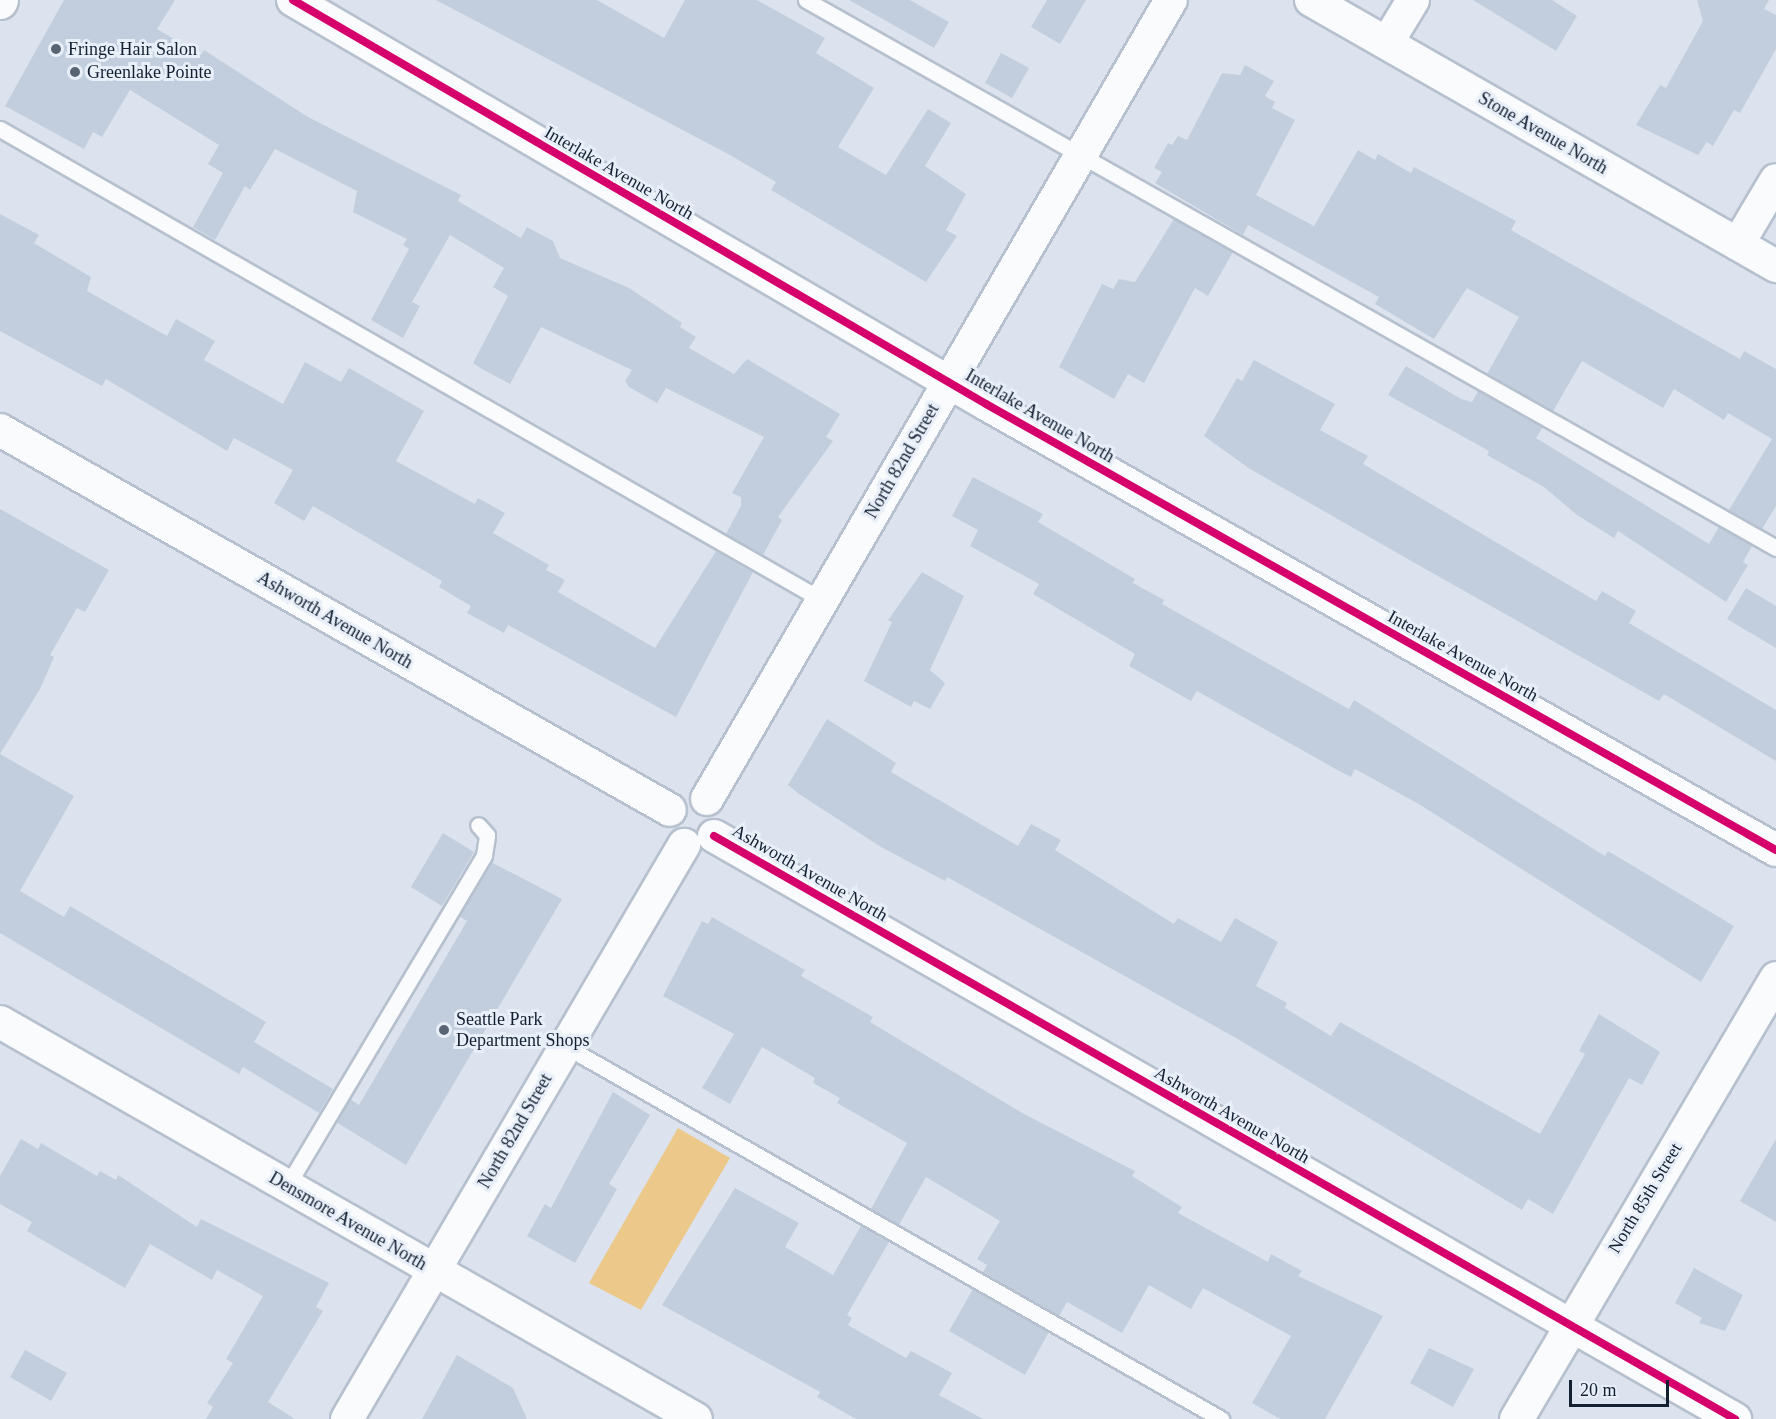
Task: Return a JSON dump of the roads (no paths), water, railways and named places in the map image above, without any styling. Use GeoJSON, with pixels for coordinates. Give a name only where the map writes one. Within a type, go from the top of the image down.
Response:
{"type":"FeatureCollection","features":[{"type":"Feature","properties":{"kind":"main road","name":"North 85th Street"},"geometry":{"type":"LineString","coordinates":[[1516,1419],[1776,978]]}},
{"type":"Feature","properties":{"kind":"street","name":"Interlake Avenue North"},"geometry":{"type":"LineString","coordinates":[[293,0],[948,382],[1776,850]]}},
{"type":"Feature","properties":{"kind":"street","name":"North 82nd Street"},"geometry":{"type":"LineString","coordinates":[[707,799],[1171,0]]}},
{"type":"Feature","properties":{"kind":"street","name":"Stone Avenue North"},"geometry":{"type":"LineString","coordinates":[[1311,0],[1776,266]]}},
{"type":"Feature","properties":{"kind":"street"},"geometry":{"type":"LineString","coordinates":[[1387,43],[1413,0]]}},
{"type":"Feature","properties":{"kind":"street"},"geometry":{"type":"LineString","coordinates":[[1738,244],[1776,180]]}},
{"type":"Feature","properties":{"kind":"street","name":"Ashworth Avenue North"},"geometry":{"type":"LineString","coordinates":[[0,430],[670,810]]}},
{"type":"Feature","properties":{"kind":"street"},"geometry":{"type":"LineString","coordinates":[[690,795],[707,799],[718,813],[714,836],[701,846],[684,845],[668,827],[670,810],[690,795]]}},
{"type":"Feature","properties":{"kind":"street","name":"Ashworth Avenue North"},"geometry":{"type":"LineString","coordinates":[[714,836],[1735,1419]]}},
{"type":"Feature","properties":{"kind":"street","name":"North 82nd Street"},"geometry":{"type":"LineString","coordinates":[[347,1419],[684,845]]}},
{"type":"Feature","properties":{"kind":"street","name":"Densmore Avenue North"},"geometry":{"type":"LineString","coordinates":[[0,1022],[696,1419]]}},
{"type":"Feature","properties":{"kind":"lane"},"geometry":{"type":"LineString","coordinates":[[806,0],[1776,548]]}},
{"type":"Feature","properties":{"kind":"lane"},"geometry":{"type":"LineString","coordinates":[[0,129],[822,600]]}},
{"type":"Feature","properties":{"kind":"lane"},"geometry":{"type":"LineString","coordinates":[[287,1186],[484,855],[487,835],[478,825]]}},
{"type":"Feature","properties":{"kind":"lane"},"geometry":{"type":"LineString","coordinates":[[565,1046],[1221,1419]]}},
{"type":"Feature","properties":{"kind":"place","name":"Fringe Hair Salon"},"geometry":{"type":"Point","coordinates":[56,49]}},
{"type":"Feature","properties":{"kind":"place","name":"Greenlake Pointe"},"geometry":{"type":"Point","coordinates":[75,72]}},
{"type":"Feature","properties":{"kind":"place","name":"Seattle Park Department Shops"},"geometry":{"type":"Point","coordinates":[444,1030]}}]}
